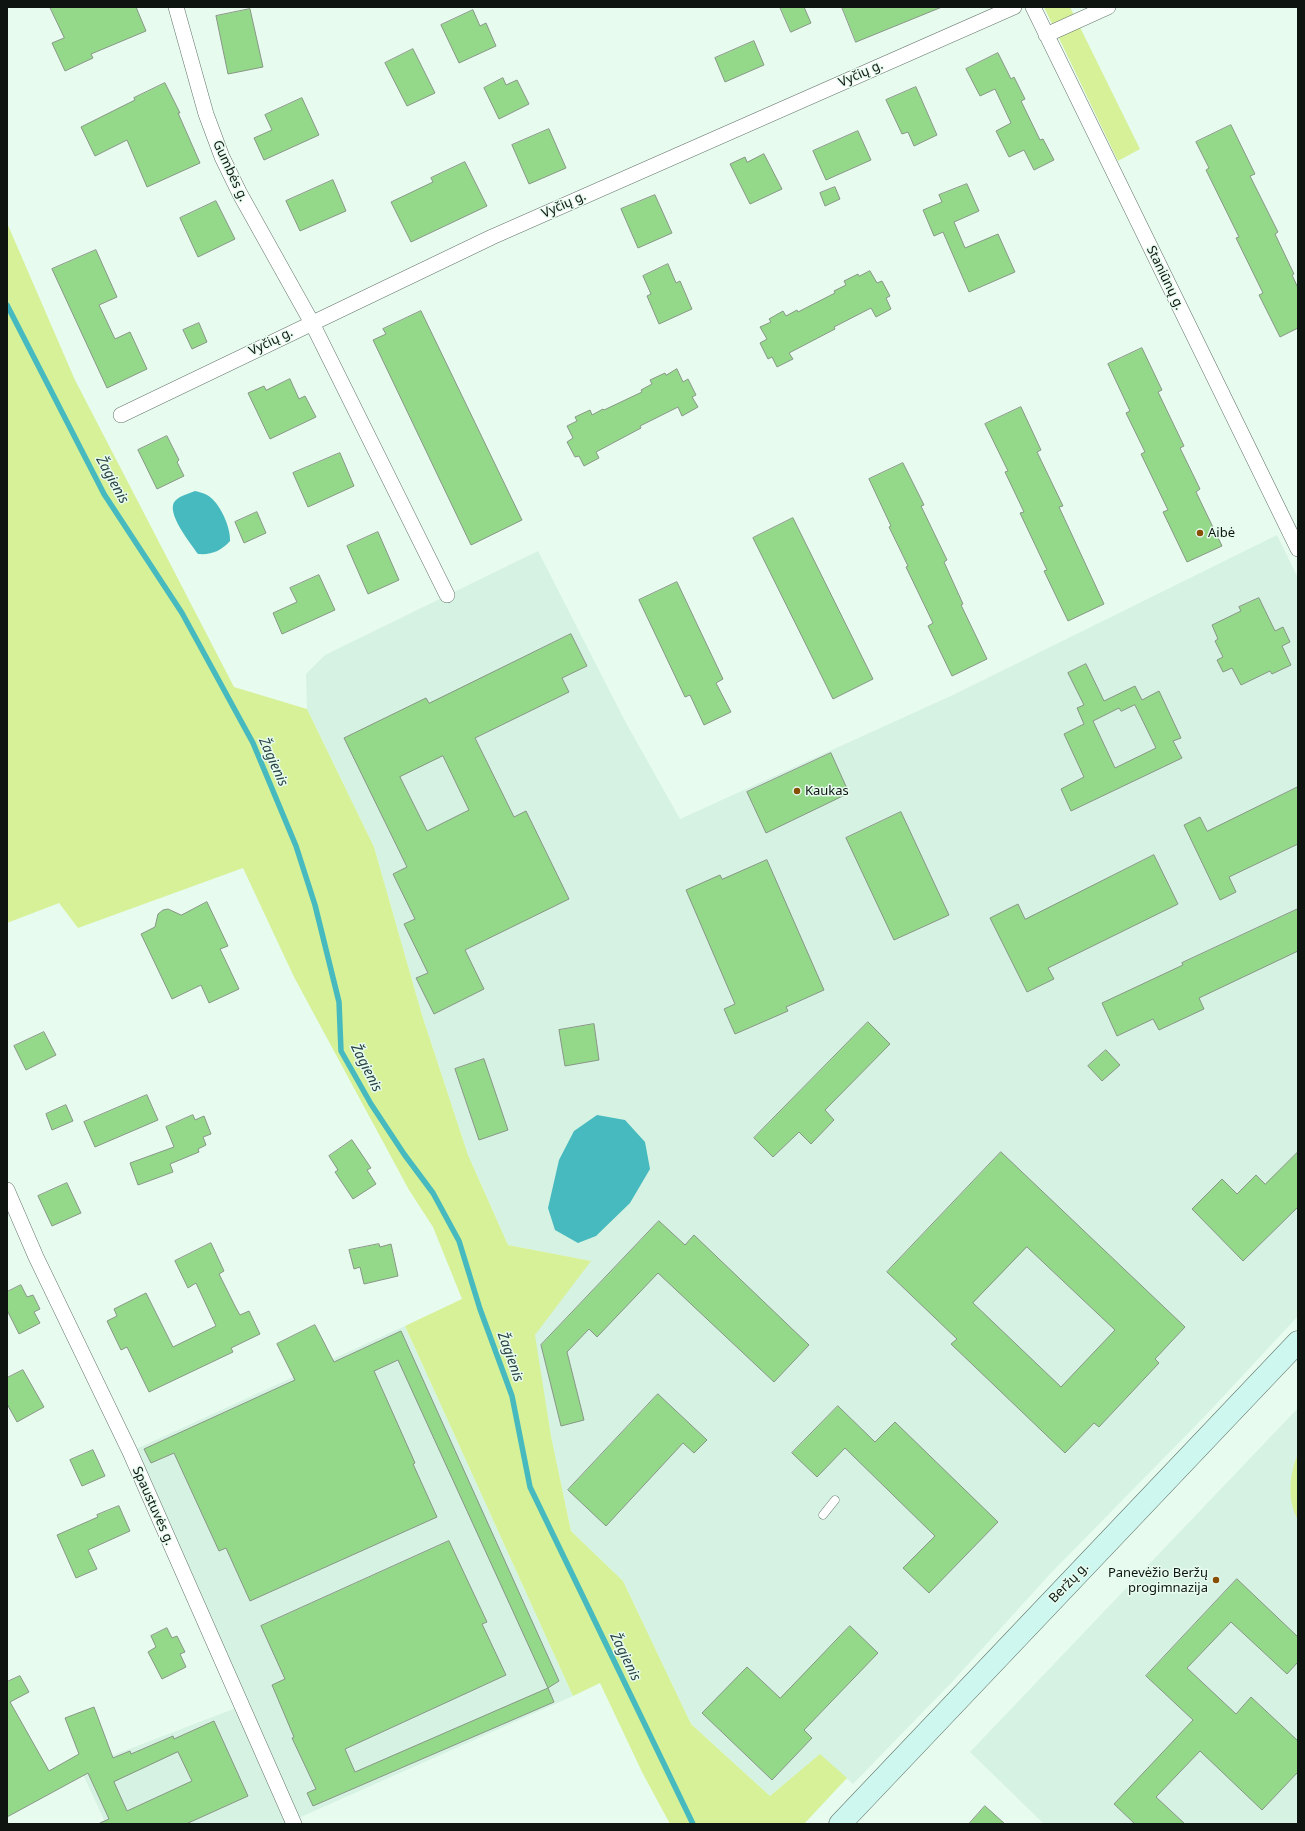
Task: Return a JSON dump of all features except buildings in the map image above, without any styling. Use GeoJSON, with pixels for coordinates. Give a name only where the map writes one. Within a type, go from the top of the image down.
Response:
{"type":"FeatureCollection","features":[{"type":"Feature","properties":{"kind":"main road","name":"Beržų g."},"geometry":{"type":"LineString","coordinates":[[840,1824],[1298,1342]]}},
{"type":"Feature","properties":{"kind":"street","name":"Gumbės g."},"geometry":{"type":"LineString","coordinates":[[176,7],[206,114],[222,157],[240,194],[312,323],[447,595]]}},
{"type":"Feature","properties":{"kind":"street","name":"Vyčių g."},"geometry":{"type":"LineString","coordinates":[[121,415],[492,237],[1014,7]]}},
{"type":"Feature","properties":{"kind":"street","name":"Staniūnų g."},"geometry":{"type":"LineString","coordinates":[[1032,7],[1298,549]]}},
{"type":"Feature","properties":{"kind":"street"},"geometry":{"type":"LineString","coordinates":[[1046,35],[1108,7]]}},
{"type":"Feature","properties":{"kind":"street","name":"Spaustuvės g."},"geometry":{"type":"LineString","coordinates":[[7,1190],[36,1257],[130,1452],[294,1824]]}},
{"type":"Feature","properties":{"kind":"lane"},"geometry":{"type":"LineString","coordinates":[[823,1515],[835,1500]]}},
{"type":"Feature","properties":{"kind":"shaded area"},"geometry":{"type":"Polygon","coordinates":[[[1277,535],[1298,578],[1298,1316],[1207,1414],[1050,1574],[952,1682],[853,1784],[820,1755],[770,1796],[691,1724],[623,1581],[571,1531],[551,1436],[534,1335],[590,1261],[508,1245],[468,1155],[422,1015],[374,847],[307,709],[306,674],[325,655],[538,551],[626,723],[680,819],[953,695],[1277,535]]]}},
{"type":"Feature","properties":{"kind":"shaded area"},"geometry":{"type":"Polygon","coordinates":[[[405,1326],[573,1696],[285,1824],[106,1824],[80,1768],[249,1703],[134,1450],[405,1326]]]}},
{"type":"Feature","properties":{"kind":"shaded area","name":"Panevėžio Beržų progimnazija"},"geometry":{"type":"Polygon","coordinates":[[[1298,1408],[1298,1824],[1044,1824],[970,1752],[1298,1408]]]}},
{"type":"Feature","properties":{"kind":"green space"},"geometry":{"type":"Polygon","coordinates":[[[1044,7],[1070,7],[1140,149],[1118,161],[1044,7]]]}},
{"type":"Feature","properties":{"kind":"green space"},"geometry":{"type":"Polygon","coordinates":[[[7,223],[75,380],[234,687],[307,709],[374,847],[422,1015],[468,1155],[508,1245],[591,1261],[535,1335],[551,1436],[571,1531],[623,1581],[691,1724],[770,1796],[820,1754],[847,1778],[804,1824],[670,1824],[642,1772],[600,1683],[573,1696],[405,1326],[462,1299],[433,1227],[409,1190],[294,977],[243,868],[78,928],[59,903],[7,923],[7,223]]]}},
{"type":"Feature","properties":{"kind":"green space"},"geometry":{"type":"Polygon","coordinates":[[[1298,1454],[1298,1520],[1294,1513],[1290,1487],[1298,1454]]]}},
{"type":"Feature","properties":{"kind":"water"},"geometry":{"type":"Polygon","coordinates":[[[195,491],[206,494],[212,498],[224,516],[229,529],[230,541],[220,550],[208,554],[198,554],[180,528],[173,513],[173,506],[177,499],[195,491]]]}},
{"type":"Feature","properties":{"kind":"water"},"geometry":{"type":"Polygon","coordinates":[[[597,1115],[625,1120],[645,1142],[650,1169],[630,1203],[596,1236],[578,1243],[555,1230],[548,1208],[559,1160],[574,1131],[597,1115]]]}},
{"type":"Feature","properties":{"kind":"waterway","name":"Žagienis"},"geometry":{"type":"LineString","coordinates":[[7,305],[104,494],[182,613],[253,743],[296,846],[315,905],[339,1002],[341,1051],[371,1104],[404,1154],[433,1193],[459,1241],[480,1309],[512,1396],[530,1487],[693,1824]]}},
{"type":"Feature","properties":{"kind":"place","name":"Aibė"},"geometry":{"type":"Point","coordinates":[1200,533]}},
{"type":"Feature","properties":{"kind":"place","name":"Kaukas"},"geometry":{"type":"Point","coordinates":[797,791]}},
{"type":"Feature","properties":{"kind":"place","name":"Panevėžio Beržų progimnazija"},"geometry":{"type":"Point","coordinates":[1216,1580]}}]}
